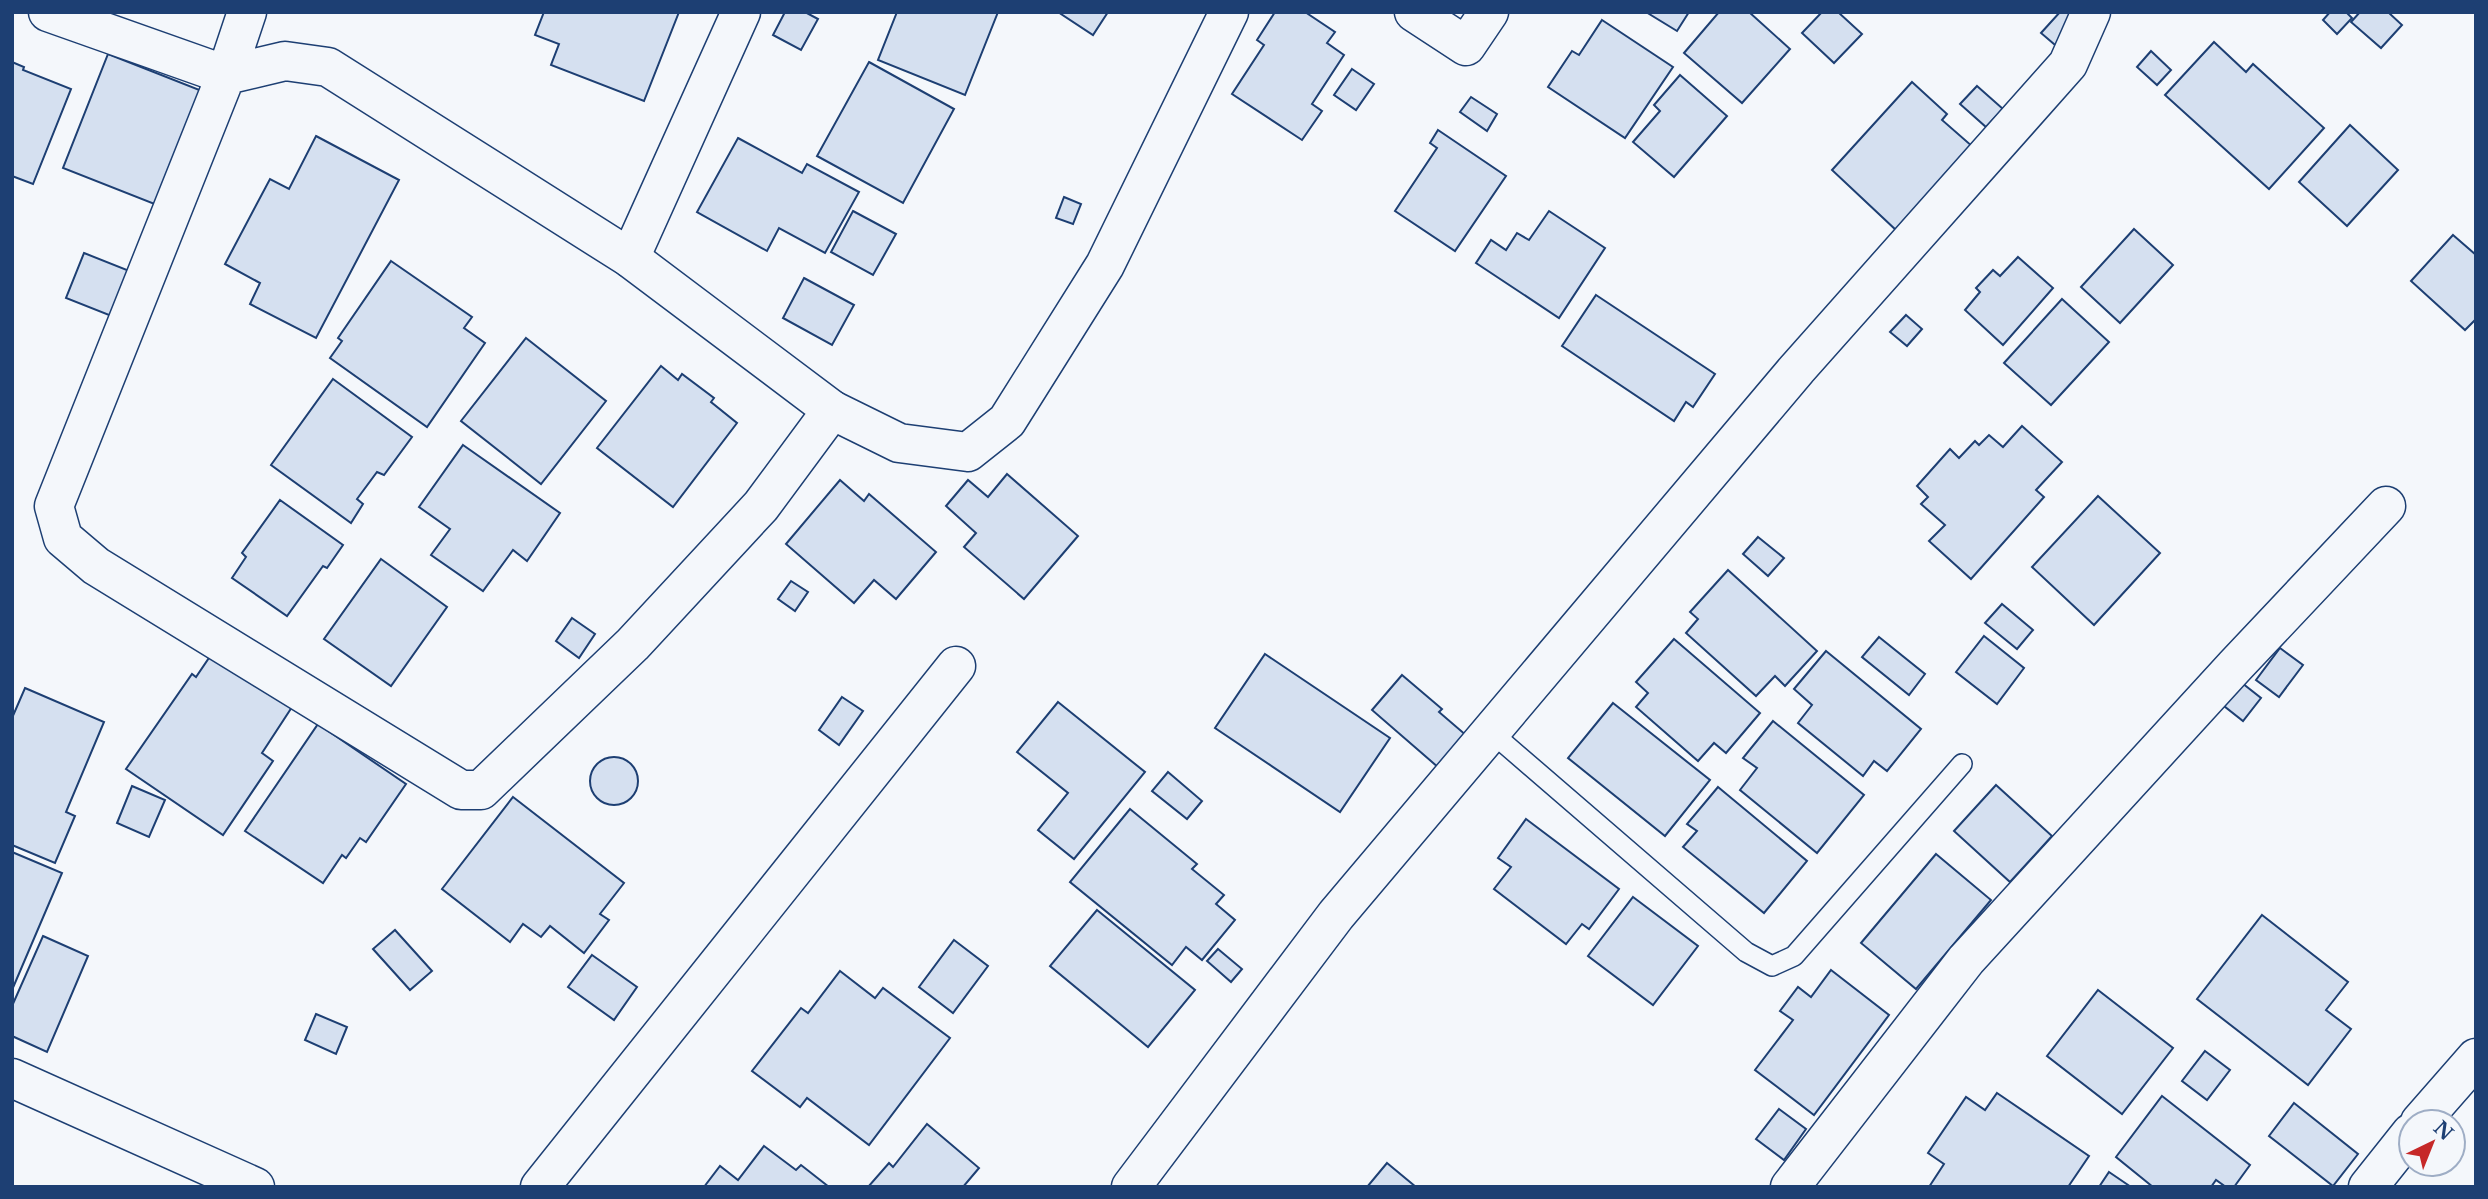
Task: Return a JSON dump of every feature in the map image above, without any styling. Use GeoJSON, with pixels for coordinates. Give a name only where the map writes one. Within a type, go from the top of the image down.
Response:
{"type":"FeatureCollection","features":[{"type":"Feature","properties":{"kind":"street"},"geometry":{"type":"LineString","coordinates":[[48,12],[226,75],[285,61],[328,67],[630,258],[832,410],[899,443],[968,452],[1007,421],[1105,265],[1230,12]]}},
{"type":"Feature","properties":{"kind":"street"},"geometry":{"type":"LineString","coordinates":[[247,12],[226,75],[54,506],[63,538],[96,566],[461,790],[481,790],[633,644],[761,506],[832,410]]}},
{"type":"Feature","properties":{"kind":"street"},"geometry":{"type":"LineString","coordinates":[[630,258],[741,12]]}},
{"type":"Feature","properties":{"kind":"street"},"geometry":{"type":"LineString","coordinates":[[1414,12],[1465,46],[1489,12]]}},
{"type":"Feature","properties":{"kind":"street"},"geometry":{"type":"LineString","coordinates":[[1131,1187],[1336,915],[1797,369],[2068,64],[2091,12]]}},
{"type":"Feature","properties":{"kind":"street"},"geometry":{"type":"LineString","coordinates":[[1790,1187],[1966,960],[2235,666],[2386,506]]}},
{"type":"Feature","properties":{"kind":"street"},"geometry":{"type":"LineString","coordinates":[[540,1187],[956,666]]}},
{"type":"Feature","properties":{"kind":"street"},"geometry":{"type":"LineString","coordinates":[[2432,1108],[2476,1058]]}},
{"type":"Feature","properties":{"kind":"street"},"geometry":{"type":"LineString","coordinates":[[12,1078],[255,1187]]}},
{"type":"Feature","properties":{"kind":"street"},"geometry":{"type":"LineString","coordinates":[[2368,1187],[2397,1151]]}},
{"type":"Feature","properties":{"kind":"lane"},"geometry":{"type":"LineString","coordinates":[[1491,732],[1746,952],[1772,966],[1794,956],[1962,764]]}},
{"type":"Feature","properties":{"kind":"building"},"geometry":{"type":"Polygon","coordinates":[[[544,12],[679,12],[644,101],[551,65],[559,44],[535,35],[544,12]]]}},
{"type":"Feature","properties":{"kind":"building"},"geometry":{"type":"Polygon","coordinates":[[[785,12],[805,12],[818,19],[801,50],[773,35],[785,12]]]}},
{"type":"Feature","properties":{"kind":"building"},"geometry":{"type":"Polygon","coordinates":[[[897,12],[998,12],[965,95],[878,60],[897,12]]]}},
{"type":"Feature","properties":{"kind":"building"},"geometry":{"type":"Polygon","coordinates":[[[1058,12],[1108,12],[1093,35],[1058,12]]]}},
{"type":"Feature","properties":{"kind":"building"},"geometry":{"type":"Polygon","coordinates":[[[1275,12],[1305,12],[1335,32],[1327,43],[1344,55],[1312,104],[1322,111],[1302,140],[1232,94],[1264,45],[1257,40],[1275,12]]]}},
{"type":"Feature","properties":{"kind":"building"},"geometry":{"type":"Polygon","coordinates":[[[1646,12],[1689,12],[1677,31],[1646,12]]]}},
{"type":"Feature","properties":{"kind":"building"},"geometry":{"type":"Polygon","coordinates":[[[1719,12],[1749,12],[1790,49],[1742,103],[1684,53],[1719,12]]]}},
{"type":"Feature","properties":{"kind":"building"},"geometry":{"type":"Polygon","coordinates":[[[1822,12],[1838,12],[1862,34],[1834,63],[1802,33],[1822,12]]]}},
{"type":"Feature","properties":{"kind":"building"},"geometry":{"type":"Polygon","coordinates":[[[2060,12],[2069,12],[2083,25],[2061,50],[2041,33],[2060,12]]]}},
{"type":"Feature","properties":{"kind":"building"},"geometry":{"type":"Polygon","coordinates":[[[2330,12],[2346,12],[2352,18],[2337,34],[2323,20],[2330,12]]]}},
{"type":"Feature","properties":{"kind":"building"},"geometry":{"type":"Polygon","coordinates":[[[2360,12],[2388,12],[2402,25],[2381,48],[2351,22],[2360,12]]]}},
{"type":"Feature","properties":{"kind":"building"},"geometry":{"type":"Polygon","coordinates":[[[1602,20],[1673,67],[1625,138],[1548,87],[1572,51],[1579,55],[1602,20]]]}},
{"type":"Feature","properties":{"kind":"building"},"geometry":{"type":"Polygon","coordinates":[[[2214,42],[2246,72],[2253,64],[2324,128],[2269,189],[2165,95],[2214,42]]]}},
{"type":"Feature","properties":{"kind":"building"},"geometry":{"type":"Polygon","coordinates":[[[2151,51],[2171,70],[2157,85],[2137,67],[2151,51]]]}},
{"type":"Feature","properties":{"kind":"building"},"geometry":{"type":"Polygon","coordinates":[[[108,54],[202,91],[157,205],[63,168],[108,54]]]}},
{"type":"Feature","properties":{"kind":"building"},"geometry":{"type":"Polygon","coordinates":[[[12,62],[24,67],[23,70],[71,89],[33,184],[12,176],[12,62]]]}},
{"type":"Feature","properties":{"kind":"building"},"geometry":{"type":"Polygon","coordinates":[[[869,62],[954,109],[903,203],[817,156],[869,62]]]}},
{"type":"Feature","properties":{"kind":"building"},"geometry":{"type":"Polygon","coordinates":[[[1352,69],[1374,84],[1356,110],[1334,95],[1352,69]]]}},
{"type":"Feature","properties":{"kind":"building"},"geometry":{"type":"Polygon","coordinates":[[[1680,75],[1727,116],[1674,177],[1633,142],[1660,111],[1654,105],[1680,75]]]}},
{"type":"Feature","properties":{"kind":"building"},"geometry":{"type":"Polygon","coordinates":[[[1912,82],[1947,114],[1942,120],[1973,147],[1897,231],[1832,170],[1912,82]]]}},
{"type":"Feature","properties":{"kind":"building"},"geometry":{"type":"Polygon","coordinates":[[[1977,86],[2003,109],[1986,127],[1960,104],[1977,86]]]}},
{"type":"Feature","properties":{"kind":"building"},"geometry":{"type":"Polygon","coordinates":[[[1471,97],[1497,114],[1487,131],[1460,112],[1471,97]]]}},
{"type":"Feature","properties":{"kind":"building"},"geometry":{"type":"Polygon","coordinates":[[[2350,125],[2398,170],[2347,226],[2299,182],[2350,125]]]}},
{"type":"Feature","properties":{"kind":"building"},"geometry":{"type":"Polygon","coordinates":[[[1438,130],[1506,176],[1455,251],[1395,211],[1437,148],[1430,143],[1438,130]]]}},
{"type":"Feature","properties":{"kind":"building"},"geometry":{"type":"Polygon","coordinates":[[[316,136],[399,180],[316,338],[250,304],[260,283],[225,264],[270,179],[289,189],[316,136]]]}},
{"type":"Feature","properties":{"kind":"building"},"geometry":{"type":"Polygon","coordinates":[[[738,138],[802,173],[807,164],[859,192],[825,253],[779,228],[767,251],[697,212],[738,138]]]}},
{"type":"Feature","properties":{"kind":"building"},"geometry":{"type":"Polygon","coordinates":[[[1064,197],[1081,204],[1073,224],[1056,218],[1064,197]]]}},
{"type":"Feature","properties":{"kind":"building"},"geometry":{"type":"Polygon","coordinates":[[[853,211],[896,234],[873,275],[831,252],[853,211]]]}},
{"type":"Feature","properties":{"kind":"building"},"geometry":{"type":"Polygon","coordinates":[[[1549,211],[1605,248],[1559,318],[1476,263],[1491,240],[1506,250],[1517,233],[1529,240],[1549,211]]]}},
{"type":"Feature","properties":{"kind":"building"},"geometry":{"type":"Polygon","coordinates":[[[2134,229],[2173,265],[2120,323],[2081,287],[2134,229]]]}},
{"type":"Feature","properties":{"kind":"building"},"geometry":{"type":"Polygon","coordinates":[[[2453,235],[2476,255],[2476,319],[2465,330],[2411,281],[2453,235]]]}},
{"type":"Feature","properties":{"kind":"building"},"geometry":{"type":"Polygon","coordinates":[[[84,253],[132,272],[114,317],[66,298],[84,253]]]}},
{"type":"Feature","properties":{"kind":"building"},"geometry":{"type":"Polygon","coordinates":[[[2018,257],[2053,288],[2003,345],[1965,310],[1980,292],[1976,288],[1993,270],[2000,276],[2018,257]]]}},
{"type":"Feature","properties":{"kind":"building"},"geometry":{"type":"Polygon","coordinates":[[[391,261],[472,317],[464,328],[485,343],[427,427],[330,358],[342,341],[338,338],[391,261]]]}},
{"type":"Feature","properties":{"kind":"building"},"geometry":{"type":"Polygon","coordinates":[[[804,278],[854,305],[832,345],[783,318],[804,278]]]}},
{"type":"Feature","properties":{"kind":"building"},"geometry":{"type":"Polygon","coordinates":[[[1596,295],[1715,374],[1693,407],[1686,402],[1674,421],[1562,346],[1596,295]]]}},
{"type":"Feature","properties":{"kind":"building"},"geometry":{"type":"Polygon","coordinates":[[[2062,299],[2109,342],[2051,405],[2004,363],[2062,299]]]}},
{"type":"Feature","properties":{"kind":"building"},"geometry":{"type":"Polygon","coordinates":[[[1906,315],[1922,329],[1907,346],[1890,332],[1906,315]]]}},
{"type":"Feature","properties":{"kind":"building"},"geometry":{"type":"Polygon","coordinates":[[[526,338],[606,401],[541,484],[461,421],[526,338]]]}},
{"type":"Feature","properties":{"kind":"building"},"geometry":{"type":"Polygon","coordinates":[[[661,366],[678,380],[682,374],[714,398],[711,402],[737,423],[673,507],[597,448],[661,366]]]}},
{"type":"Feature","properties":{"kind":"building"},"geometry":{"type":"Polygon","coordinates":[[[333,379],[412,437],[384,475],[377,472],[357,499],[363,504],[351,523],[271,465],[333,379]]]}},
{"type":"Feature","properties":{"kind":"building"},"geometry":{"type":"Polygon","coordinates":[[[2022,426],[2062,462],[2036,490],[2044,497],[1971,579],[1929,541],[1945,525],[1921,504],[1928,497],[1917,486],[1950,449],[1959,458],[1975,441],[1979,445],[1989,435],[2003,447],[2022,426]]]}},
{"type":"Feature","properties":{"kind":"building"},"geometry":{"type":"Polygon","coordinates":[[[463,445],[560,513],[527,561],[513,550],[483,591],[431,555],[450,529],[419,507],[463,445]]]}},
{"type":"Feature","properties":{"kind":"building"},"geometry":{"type":"Polygon","coordinates":[[[1007,474],[1078,536],[1024,599],[964,547],[976,533],[946,506],[968,480],[988,497],[1007,474]]]}},
{"type":"Feature","properties":{"kind":"building"},"geometry":{"type":"Polygon","coordinates":[[[840,480],[864,501],[869,494],[936,552],[896,599],[874,580],[854,603],[786,544],[840,480]]]}},
{"type":"Feature","properties":{"kind":"building"},"geometry":{"type":"Polygon","coordinates":[[[2098,496],[2160,553],[2094,625],[2032,567],[2098,496]]]}},
{"type":"Feature","properties":{"kind":"building"},"geometry":{"type":"Polygon","coordinates":[[[280,500],[343,545],[327,568],[323,566],[287,616],[232,578],[246,557],[242,553],[280,500]]]}},
{"type":"Feature","properties":{"kind":"building"},"geometry":{"type":"Polygon","coordinates":[[[1758,537],[1784,558],[1768,576],[1743,554],[1758,537]]]}},
{"type":"Feature","properties":{"kind":"building"},"geometry":{"type":"Polygon","coordinates":[[[381,559],[447,607],[391,686],[324,639],[381,559]]]}},
{"type":"Feature","properties":{"kind":"building"},"geometry":{"type":"Polygon","coordinates":[[[1728,570],[1817,651],[1785,686],[1775,676],[1756,696],[1686,633],[1698,619],[1690,612],[1728,570]]]}},
{"type":"Feature","properties":{"kind":"building"},"geometry":{"type":"Polygon","coordinates":[[[791,581],[808,592],[795,611],[778,599],[791,581]]]}},
{"type":"Feature","properties":{"kind":"building"},"geometry":{"type":"Polygon","coordinates":[[[2002,604],[2033,630],[2017,649],[1985,623],[2002,604]]]}},
{"type":"Feature","properties":{"kind":"building"},"geometry":{"type":"Polygon","coordinates":[[[572,618],[595,634],[579,658],[556,641],[572,618]]]}},
{"type":"Feature","properties":{"kind":"building"},"geometry":{"type":"Polygon","coordinates":[[[1984,636],[2024,668],[1997,704],[1956,672],[1984,636]]]}},
{"type":"Feature","properties":{"kind":"building"},"geometry":{"type":"Polygon","coordinates":[[[1879,637],[1925,674],[1909,695],[1862,657],[1879,637]]]}},
{"type":"Feature","properties":{"kind":"building"},"geometry":{"type":"Polygon","coordinates":[[[1674,639],[1760,713],[1726,753],[1714,743],[1698,761],[1636,707],[1648,693],[1636,682],[1674,639]]]}},
{"type":"Feature","properties":{"kind":"building"},"geometry":{"type":"Polygon","coordinates":[[[2280,648],[2303,665],[2279,697],[2256,680],[2280,648]]]}},
{"type":"Feature","properties":{"kind":"building"},"geometry":{"type":"Polygon","coordinates":[[[1826,651],[1921,729],[1887,771],[1874,761],[1863,776],[1798,723],[1812,705],[1794,689],[1826,651]]]}},
{"type":"Feature","properties":{"kind":"building"},"geometry":{"type":"Polygon","coordinates":[[[213,652],[292,707],[262,753],[273,761],[223,835],[126,769],[192,674],[196,677],[213,652]]]}},
{"type":"Feature","properties":{"kind":"building"},"geometry":{"type":"Polygon","coordinates":[[[1265,654],[1390,738],[1340,812],[1215,728],[1265,654]]]}},
{"type":"Feature","properties":{"kind":"building"},"geometry":{"type":"Polygon","coordinates":[[[1402,675],[1442,709],[1439,712],[1467,736],[1439,768],[1372,710],[1402,675]]]}},
{"type":"Feature","properties":{"kind":"building"},"geometry":{"type":"Polygon","coordinates":[[[2242,683],[2261,698],[2243,721],[2224,706],[2242,683]]]}},
{"type":"Feature","properties":{"kind":"building"},"geometry":{"type":"Polygon","coordinates":[[[25,688],[104,722],[66,812],[75,816],[55,863],[12,845],[12,718],[25,688]]]}},
{"type":"Feature","properties":{"kind":"building"},"geometry":{"type":"Polygon","coordinates":[[[842,697],[863,711],[839,745],[819,730],[842,697]]]}},
{"type":"Feature","properties":{"kind":"building"},"geometry":{"type":"Polygon","coordinates":[[[1058,702],[1145,772],[1074,859],[1038,830],[1068,793],[1017,752],[1058,702]]]}},
{"type":"Feature","properties":{"kind":"building"},"geometry":{"type":"Polygon","coordinates":[[[1613,703],[1710,780],[1665,836],[1568,758],[1613,703]]]}},
{"type":"Feature","properties":{"kind":"building"},"geometry":{"type":"Polygon","coordinates":[[[1773,721],[1864,795],[1817,853],[1740,790],[1757,768],[1743,758],[1773,721]]]}},
{"type":"Feature","properties":{"kind":"building"},"geometry":{"type":"Polygon","coordinates":[[[318,724],[406,784],[366,842],[360,838],[346,858],[342,855],[323,883],[245,831],[318,724]]]}},
{"type":"Feature","properties":{"kind":"building"},"geometry":{"type":"Polygon","coordinates":[[[614,757],[631,764],[638,781],[631,798],[614,805],[597,798],[590,781],[597,764],[614,757]]]}},
{"type":"Feature","properties":{"kind":"building"},"geometry":{"type":"Polygon","coordinates":[[[1168,772],[1202,801],[1187,819],[1152,791],[1168,772]]]}},
{"type":"Feature","properties":{"kind":"building"},"geometry":{"type":"Polygon","coordinates":[[[1996,785],[2052,836],[2010,882],[1954,831],[1996,785]]]}},
{"type":"Feature","properties":{"kind":"building"},"geometry":{"type":"Polygon","coordinates":[[[132,786],[165,800],[149,837],[117,823],[132,786]]]}},
{"type":"Feature","properties":{"kind":"building"},"geometry":{"type":"Polygon","coordinates":[[[1718,787],[1807,861],[1764,913],[1683,847],[1697,831],[1687,824],[1718,787]]]}},
{"type":"Feature","properties":{"kind":"building"},"geometry":{"type":"Polygon","coordinates":[[[513,797],[624,883],[600,914],[609,920],[584,953],[550,926],[541,937],[523,924],[510,942],[442,889],[513,797]]]}},
{"type":"Feature","properties":{"kind":"building"},"geometry":{"type":"Polygon","coordinates":[[[1130,809],[1197,864],[1192,869],[1224,895],[1216,904],[1235,920],[1202,960],[1186,947],[1172,965],[1070,882],[1130,809]]]}},
{"type":"Feature","properties":{"kind":"building"},"geometry":{"type":"Polygon","coordinates":[[[1526,819],[1619,889],[1589,929],[1582,924],[1566,944],[1494,889],[1511,867],[1498,858],[1526,819]]]}},
{"type":"Feature","properties":{"kind":"building"},"geometry":{"type":"Polygon","coordinates":[[[12,852],[62,873],[12,990],[12,852]]]}},
{"type":"Feature","properties":{"kind":"building"},"geometry":{"type":"Polygon","coordinates":[[[1936,854],[1991,900],[1916,989],[1861,943],[1936,854]]]}},
{"type":"Feature","properties":{"kind":"building"},"geometry":{"type":"Polygon","coordinates":[[[1633,897],[1698,946],[1653,1005],[1588,956],[1633,897]]]}},
{"type":"Feature","properties":{"kind":"building"},"geometry":{"type":"Polygon","coordinates":[[[1097,910],[1195,990],[1148,1047],[1050,966],[1097,910]]]}},
{"type":"Feature","properties":{"kind":"building"},"geometry":{"type":"Polygon","coordinates":[[[2262,915],[2348,982],[2326,1010],[2351,1029],[2308,1085],[2197,999],[2262,915]]]}},
{"type":"Feature","properties":{"kind":"building"},"geometry":{"type":"Polygon","coordinates":[[[395,930],[432,971],[410,990],[373,949],[395,930]]]}},
{"type":"Feature","properties":{"kind":"building"},"geometry":{"type":"Polygon","coordinates":[[[43,936],[88,956],[47,1052],[12,1036],[12,1006],[43,936]]]}},
{"type":"Feature","properties":{"kind":"building"},"geometry":{"type":"Polygon","coordinates":[[[954,940],[988,966],[953,1013],[919,987],[954,940]]]}},
{"type":"Feature","properties":{"kind":"building"},"geometry":{"type":"Polygon","coordinates":[[[1218,949],[1242,969],[1231,982],[1207,961],[1218,949]]]}},
{"type":"Feature","properties":{"kind":"building"},"geometry":{"type":"Polygon","coordinates":[[[592,955],[637,987],[614,1020],[568,987],[592,955]]]}},
{"type":"Feature","properties":{"kind":"building"},"geometry":{"type":"Polygon","coordinates":[[[1831,970],[1889,1015],[1814,1115],[1755,1070],[1793,1020],[1780,1011],[1798,987],[1811,997],[1831,970]]]}},
{"type":"Feature","properties":{"kind":"building"},"geometry":{"type":"Polygon","coordinates":[[[840,971],[875,998],[883,988],[950,1038],[869,1145],[807,1098],[800,1107],[752,1071],[801,1008],[808,1013],[840,971]]]}},
{"type":"Feature","properties":{"kind":"building"},"geometry":{"type":"Polygon","coordinates":[[[2098,990],[2173,1048],[2122,1114],[2047,1056],[2098,990]]]}},
{"type":"Feature","properties":{"kind":"building"},"geometry":{"type":"Polygon","coordinates":[[[316,1014],[347,1027],[336,1054],[305,1040],[316,1014]]]}},
{"type":"Feature","properties":{"kind":"building"},"geometry":{"type":"Polygon","coordinates":[[[2205,1051],[2230,1070],[2207,1100],[2182,1081],[2205,1051]]]}},
{"type":"Feature","properties":{"kind":"building"},"geometry":{"type":"Polygon","coordinates":[[[1997,1093],[2089,1156],[2068,1187],[1929,1187],[1944,1164],[1928,1153],[1966,1097],[1985,1110],[1997,1093]]]}},
{"type":"Feature","properties":{"kind":"building"},"geometry":{"type":"Polygon","coordinates":[[[2162,1096],[2250,1165],[2234,1187],[2226,1187],[2216,1180],[2211,1187],[2153,1187],[2116,1157],[2162,1096]]]}},
{"type":"Feature","properties":{"kind":"building"},"geometry":{"type":"Polygon","coordinates":[[[2294,1103],[2358,1154],[2333,1186],[2269,1136],[2294,1103]]]}},
{"type":"Feature","properties":{"kind":"building"},"geometry":{"type":"Polygon","coordinates":[[[1779,1109],[1806,1129],[1784,1160],[1756,1139],[1779,1109]]]}},
{"type":"Feature","properties":{"kind":"building"},"geometry":{"type":"Polygon","coordinates":[[[927,1124],[979,1168],[963,1187],[868,1187],[889,1163],[893,1167],[927,1124]]]}},
{"type":"Feature","properties":{"kind":"building"},"geometry":{"type":"Polygon","coordinates":[[[764,1146],[796,1170],[801,1165],[829,1187],[704,1187],[720,1166],[738,1180],[764,1146]]]}},
{"type":"Feature","properties":{"kind":"building"},"geometry":{"type":"Polygon","coordinates":[[[1387,1163],[1416,1187],[1367,1187],[1387,1163]]]}},
{"type":"Feature","properties":{"kind":"building"},"geometry":{"type":"Polygon","coordinates":[[[2109,1172],[2131,1187],[2099,1187],[2109,1172]]]}}]}
